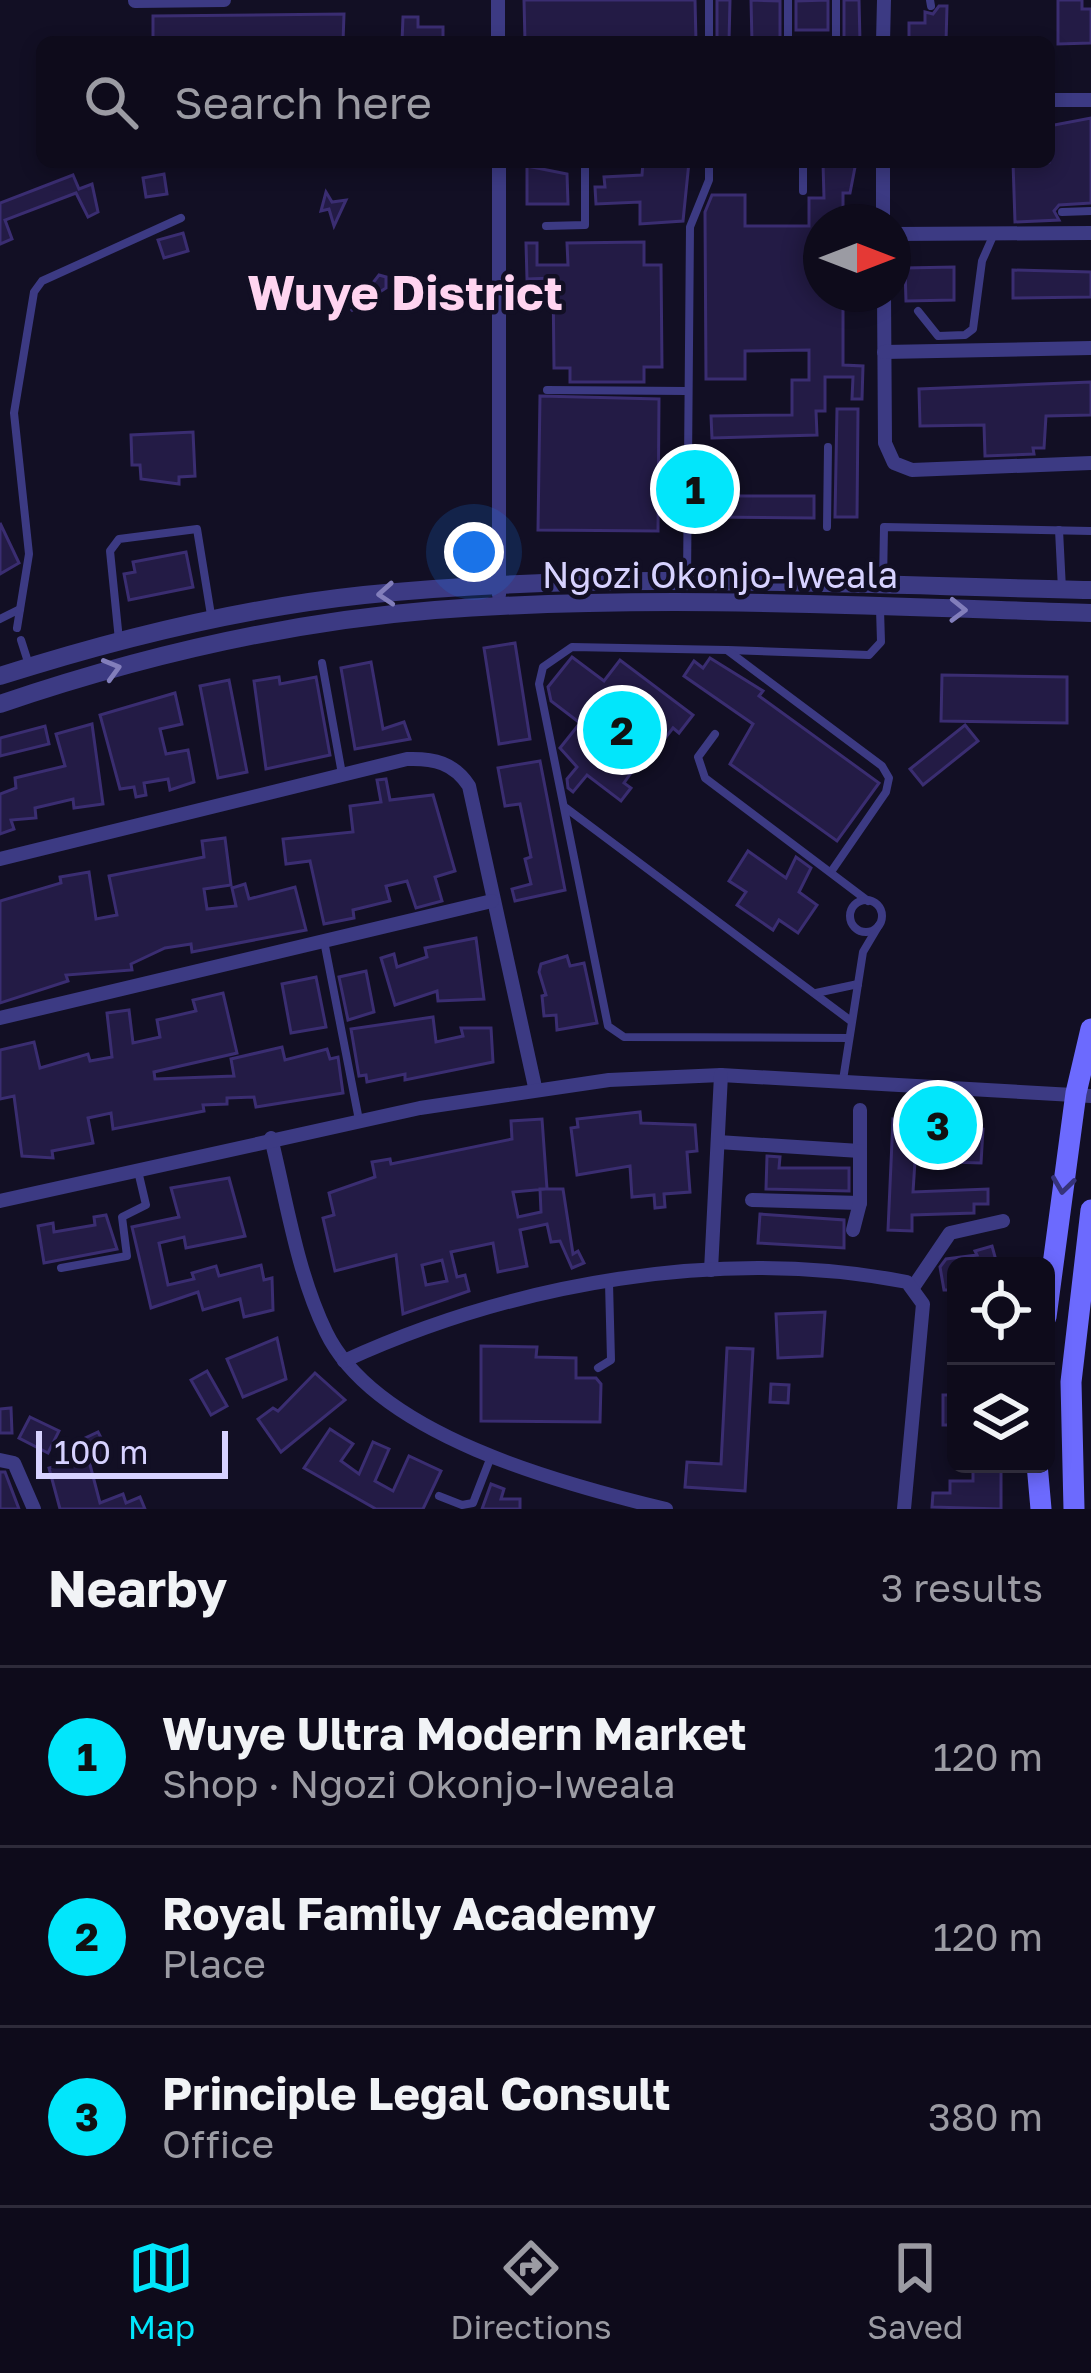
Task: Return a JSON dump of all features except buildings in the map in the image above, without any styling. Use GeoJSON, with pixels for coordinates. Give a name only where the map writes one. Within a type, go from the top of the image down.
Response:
{"type":"FeatureCollection","features":[{"type":"Feature","properties":{"kind":"main road"},"geometry":{"type":"LineString","coordinates":[[1055,1263],[1091,1029]]}},
{"type":"Feature","properties":{"kind":"main road"},"geometry":{"type":"LineString","coordinates":[[1073,1509],[1071,1382],[1091,1210]]}},
{"type":"Feature","properties":{"kind":"main road"},"geometry":{"type":"LineString","coordinates":[[1038,1473],[1041,1509]]}},
{"type":"Feature","properties":{"kind":"street"},"geometry":{"type":"LineString","coordinates":[[135,2],[224,0]]}},
{"type":"Feature","properties":{"kind":"street"},"geometry":{"type":"LineString","coordinates":[[498,0],[498,36]]}},
{"type":"Feature","properties":{"kind":"street"},"geometry":{"type":"LineString","coordinates":[[884,0],[884,36]]}},
{"type":"Feature","properties":{"kind":"street"},"geometry":{"type":"LineString","coordinates":[[1055,100],[1091,100]]}},
{"type":"Feature","properties":{"kind":"street"},"geometry":{"type":"LineString","coordinates":[[499,168],[499,607]]}},
{"type":"Feature","properties":{"kind":"street"},"geometry":{"type":"LineString","coordinates":[[883,168],[884,204]]}},
{"type":"Feature","properties":{"kind":"street"},"geometry":{"type":"LineString","coordinates":[[911,234],[1091,233]]}},
{"type":"Feature","properties":{"kind":"street"},"geometry":{"type":"LineString","coordinates":[[884,312],[885,443],[894,463],[912,470],[1091,463]]}},
{"type":"Feature","properties":{"kind":"street"},"geometry":{"type":"LineString","coordinates":[[884,352],[1091,348]]}},
{"type":"Feature","properties":{"kind":"street","name":"Ngozi Okonjo-Iweala"},"geometry":{"type":"LineString","coordinates":[[0,676],[212,623],[361,596],[499,585],[1091,590]]}},
{"type":"Feature","properties":{"kind":"street","name":"Ngozi Okonjo-Iweala"},"geometry":{"type":"LineString","coordinates":[[0,704],[125,664],[221,642],[343,621],[499,607],[1091,613]]}},
{"type":"Feature","properties":{"kind":"street"},"geometry":{"type":"LineString","coordinates":[[0,859],[407,759],[454,768],[470,786],[535,1087]]}},
{"type":"Feature","properties":{"kind":"street"},"geometry":{"type":"LineString","coordinates":[[0,1018],[492,901]]}},
{"type":"Feature","properties":{"kind":"street"},"geometry":{"type":"LineString","coordinates":[[711,1270],[721,1076]]}},
{"type":"Feature","properties":{"kind":"street"},"geometry":{"type":"LineString","coordinates":[[0,1201],[271,1138],[535,1087],[721,1076],[1083,1095]]}},
{"type":"Feature","properties":{"kind":"street"},"geometry":{"type":"LineString","coordinates":[[853,1230],[860,1203],[860,1110]]}},
{"type":"Feature","properties":{"kind":"street"},"geometry":{"type":"LineString","coordinates":[[271,1138],[303,1268],[328,1335],[344,1361],[390,1407],[579,1486],[666,1509]]}},
{"type":"Feature","properties":{"kind":"street"},"geometry":{"type":"LineString","coordinates":[[718,1142],[860,1150]]}},
{"type":"Feature","properties":{"kind":"street"},"geometry":{"type":"LineString","coordinates":[[752,1200],[860,1203]]}},
{"type":"Feature","properties":{"kind":"street"},"geometry":{"type":"LineString","coordinates":[[914,1286],[950,1233],[1003,1221]]}},
{"type":"Feature","properties":{"kind":"street"},"geometry":{"type":"LineString","coordinates":[[344,1361],[449,1318],[608,1281],[711,1270],[891,1279],[914,1286],[923,1304],[904,1509]]}},
{"type":"Feature","properties":{"kind":"street"},"geometry":{"type":"LineString","coordinates":[[0,1460],[14,1462],[34,1509]]}},
{"type":"Feature","properties":{"kind":"lane"},"geometry":{"type":"LineString","coordinates":[[709,0],[709,36]]}},
{"type":"Feature","properties":{"kind":"lane"},"geometry":{"type":"LineString","coordinates":[[788,0],[788,36]]}},
{"type":"Feature","properties":{"kind":"lane"},"geometry":{"type":"LineString","coordinates":[[836,0],[836,36]]}},
{"type":"Feature","properties":{"kind":"lane"},"geometry":{"type":"LineString","coordinates":[[546,226],[586,225],[585,168]]}},
{"type":"Feature","properties":{"kind":"lane"},"geometry":{"type":"LineString","coordinates":[[687,584],[690,227],[709,180],[709,168]]}},
{"type":"Feature","properties":{"kind":"lane"},"geometry":{"type":"LineString","coordinates":[[803,168],[803,191]]}},
{"type":"Feature","properties":{"kind":"lane"},"geometry":{"type":"LineString","coordinates":[[1062,212],[1091,211]]}},
{"type":"Feature","properties":{"kind":"lane"},"geometry":{"type":"LineString","coordinates":[[17,628],[29,554],[13,430],[34,292],[42,281],[181,218]]}},
{"type":"Feature","properties":{"kind":"lane"},"geometry":{"type":"LineString","coordinates":[[918,311],[938,336],[965,335],[973,328],[979,314],[982,261],[993,236]]}},
{"type":"Feature","properties":{"kind":"lane"},"geometry":{"type":"LineString","coordinates":[[547,390],[687,391]]}},
{"type":"Feature","properties":{"kind":"lane"},"geometry":{"type":"LineString","coordinates":[[827,527],[828,446]]}},
{"type":"Feature","properties":{"kind":"lane"},"geometry":{"type":"LineString","coordinates":[[687,463],[719,464]]}},
{"type":"Feature","properties":{"kind":"lane"},"geometry":{"type":"LineString","coordinates":[[883,585],[884,527],[1091,531]]}},
{"type":"Feature","properties":{"kind":"lane"},"geometry":{"type":"LineString","coordinates":[[119,644],[110,551],[119,539],[196,529],[212,623]]}},
{"type":"Feature","properties":{"kind":"lane"},"geometry":{"type":"LineString","coordinates":[[1059,530],[1062,590]]}},
{"type":"Feature","properties":{"kind":"lane"},"geometry":{"type":"LineString","coordinates":[[0,619],[20,609]]}},
{"type":"Feature","properties":{"kind":"lane"},"geometry":{"type":"LineString","coordinates":[[849,1038],[625,1037],[614,1033],[608,1026],[539,684],[543,667],[555,654],[572,647],[869,655],[881,642],[880,609]]}},
{"type":"Feature","properties":{"kind":"lane"},"geometry":{"type":"LineString","coordinates":[[21,640],[29,667]]}},
{"type":"Feature","properties":{"kind":"lane"},"geometry":{"type":"LineString","coordinates":[[727,650],[882,766],[889,778],[886,792],[833,869]]}},
{"type":"Feature","properties":{"kind":"lane"},"geometry":{"type":"LineString","coordinates":[[322,663],[342,774]]}},
{"type":"Feature","properties":{"kind":"lane"},"geometry":{"type":"LineString","coordinates":[[715,734],[698,757],[705,778],[833,869],[880,910],[879,925],[863,952],[843,1081]]}},
{"type":"Feature","properties":{"kind":"lane"},"geometry":{"type":"LineString","coordinates":[[565,807],[851,1021]]}},
{"type":"Feature","properties":{"kind":"lane"},"geometry":{"type":"LineString","coordinates":[[851,886],[851,912],[863,952]]}},
{"type":"Feature","properties":{"kind":"lane"},"geometry":{"type":"LineString","coordinates":[[851,912],[868,901]]}},
{"type":"Feature","properties":{"kind":"lane"},"geometry":{"type":"LineString","coordinates":[[855,927],[870,932],[879,925]]}},
{"type":"Feature","properties":{"kind":"lane"},"geometry":{"type":"LineString","coordinates":[[323,940],[359,1120]]}},
{"type":"Feature","properties":{"kind":"lane"},"geometry":{"type":"LineString","coordinates":[[815,994],[857,983]]}},
{"type":"Feature","properties":{"kind":"lane"},"geometry":{"type":"LineString","coordinates":[[61,1268],[128,1256],[122,1217],[146,1204],[137,1170]]}},
{"type":"Feature","properties":{"kind":"lane"},"geometry":{"type":"LineString","coordinates":[[598,1369],[611,1360],[608,1281]]}},
{"type":"Feature","properties":{"kind":"lane"},"geometry":{"type":"LineString","coordinates":[[439,1496],[461,1505],[473,1503],[493,1453]]}},
{"type":"Feature","properties":{"kind":"place","name":"Wuye Ultra Modern Market"},"geometry":{"type":"Point","coordinates":[695,489]}},
{"type":"Feature","properties":{"kind":"place","name":"Royal Family Academy"},"geometry":{"type":"Point","coordinates":[622,730]}},
{"type":"Feature","properties":{"kind":"place","name":"Principle Legal Consult"},"geometry":{"type":"Point","coordinates":[938,1125]}},
{"type":"Feature","properties":{"kind":"district","name":"Wuye District"},"geometry":{"type":"Point","coordinates":[405,293]}}]}
